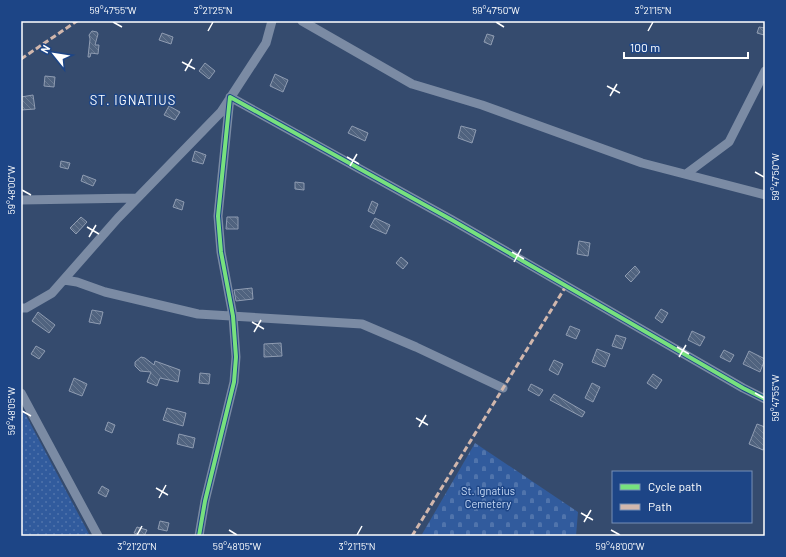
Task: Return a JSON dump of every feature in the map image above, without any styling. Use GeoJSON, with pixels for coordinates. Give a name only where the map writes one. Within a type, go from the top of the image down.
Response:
{"type":"FeatureCollection","features":[{"type":"Feature","properties":{"kind":"street"},"geometry":{"type":"LineString","coordinates":[[21,308],[26,308],[52,293],[136,198],[221,112],[266,43],[272,21]]}},
{"type":"Feature","properties":{"kind":"street"},"geometry":{"type":"LineString","coordinates":[[302,21],[412,84],[482,105],[642,163],[765,195]]}},
{"type":"Feature","properties":{"kind":"street"},"geometry":{"type":"LineString","coordinates":[[686,174],[729,142],[765,70]]}},
{"type":"Feature","properties":{"kind":"street"},"geometry":{"type":"LineString","coordinates":[[199,536],[205,501],[234,382],[236,358],[233,316],[222,252],[218,216],[230,98]]}},
{"type":"Feature","properties":{"kind":"street"},"geometry":{"type":"LineString","coordinates":[[230,98],[445,216],[743,388],[765,399]]}},
{"type":"Feature","properties":{"kind":"street"},"geometry":{"type":"LineString","coordinates":[[21,200],[136,198]]}},
{"type":"Feature","properties":{"kind":"street"},"geometry":{"type":"LineString","coordinates":[[64,280],[77,282],[105,292],[198,314],[362,324],[416,347],[503,388]]}},
{"type":"Feature","properties":{"kind":"street"},"geometry":{"type":"LineString","coordinates":[[21,393],[98,536]]}},
{"type":"Feature","properties":{"kind":"green space"},"geometry":{"type":"Polygon","coordinates":[[[21,406],[90,536],[21,536],[21,406]]]}},
{"type":"Feature","properties":{"kind":"green space","name":"St. Ignatius Cemetery"},"geometry":{"type":"Polygon","coordinates":[[[475,443],[578,512],[576,536],[421,536],[475,443]]]}},
{"type":"Feature","properties":{"kind":"building"},"geometry":{"type":"Polygon","coordinates":[[[759,27],[765,28],[764,35],[757,33],[759,27]]]}},
{"type":"Feature","properties":{"kind":"building"},"geometry":{"type":"Polygon","coordinates":[[[92,31],[97,32],[98,34],[95,45],[99,45],[98,54],[91,53],[90,57],[88,57],[89,35],[92,31]]]}},
{"type":"Feature","properties":{"kind":"building"},"geometry":{"type":"Polygon","coordinates":[[[162,33],[173,37],[171,44],[159,40],[162,33]]]}},
{"type":"Feature","properties":{"kind":"building"},"geometry":{"type":"Polygon","coordinates":[[[487,34],[494,36],[491,45],[484,42],[487,34]]]}},
{"type":"Feature","properties":{"kind":"building"},"geometry":{"type":"Polygon","coordinates":[[[205,63],[215,71],[209,79],[199,71],[205,63]]]}},
{"type":"Feature","properties":{"kind":"building"},"geometry":{"type":"Polygon","coordinates":[[[275,74],[288,80],[283,92],[270,86],[275,74]]]}},
{"type":"Feature","properties":{"kind":"building"},"geometry":{"type":"Polygon","coordinates":[[[45,76],[55,77],[54,87],[44,86],[45,76]]]}},
{"type":"Feature","properties":{"kind":"building"},"geometry":{"type":"Polygon","coordinates":[[[33,95],[35,109],[21,110],[21,97],[33,95]]]}},
{"type":"Feature","properties":{"kind":"building"},"geometry":{"type":"Polygon","coordinates":[[[169,106],[180,112],[175,120],[164,115],[169,106]]]}},
{"type":"Feature","properties":{"kind":"building"},"geometry":{"type":"Polygon","coordinates":[[[352,126],[368,133],[365,141],[348,133],[352,126]]]}},
{"type":"Feature","properties":{"kind":"building"},"geometry":{"type":"Polygon","coordinates":[[[461,126],[476,130],[472,143],[458,138],[461,126]]]}},
{"type":"Feature","properties":{"kind":"building"},"geometry":{"type":"Polygon","coordinates":[[[195,151],[206,155],[203,164],[192,161],[195,151]]]}},
{"type":"Feature","properties":{"kind":"building"},"geometry":{"type":"Polygon","coordinates":[[[61,161],[70,163],[68,169],[60,167],[61,161]]]}},
{"type":"Feature","properties":{"kind":"building"},"geometry":{"type":"Polygon","coordinates":[[[83,175],[96,180],[93,186],[81,181],[83,175]]]}},
{"type":"Feature","properties":{"kind":"building"},"geometry":{"type":"Polygon","coordinates":[[[295,182],[304,183],[304,190],[295,189],[295,182]]]}},
{"type":"Feature","properties":{"kind":"building"},"geometry":{"type":"Polygon","coordinates":[[[176,199],[184,202],[182,210],[173,207],[176,199]]]}},
{"type":"Feature","properties":{"kind":"building"},"geometry":{"type":"Polygon","coordinates":[[[372,201],[378,204],[374,214],[368,211],[372,201]]]}},
{"type":"Feature","properties":{"kind":"building"},"geometry":{"type":"Polygon","coordinates":[[[81,217],[87,222],[76,234],[70,228],[81,217]]]}},
{"type":"Feature","properties":{"kind":"building"},"geometry":{"type":"Polygon","coordinates":[[[227,217],[238,217],[238,229],[226,229],[227,217]]]}},
{"type":"Feature","properties":{"kind":"building"},"geometry":{"type":"Polygon","coordinates":[[[375,218],[390,225],[386,234],[370,227],[375,218]]]}},
{"type":"Feature","properties":{"kind":"building"},"geometry":{"type":"Polygon","coordinates":[[[579,241],[590,243],[588,256],[577,254],[579,241]]]}},
{"type":"Feature","properties":{"kind":"building"},"geometry":{"type":"Polygon","coordinates":[[[401,257],[408,263],[403,269],[396,263],[401,257]]]}},
{"type":"Feature","properties":{"kind":"building"},"geometry":{"type":"Polygon","coordinates":[[[635,266],[640,272],[631,282],[625,276],[635,266]]]}},
{"type":"Feature","properties":{"kind":"building"},"geometry":{"type":"Polygon","coordinates":[[[252,288],[253,299],[236,301],[234,290],[252,288]]]}},
{"type":"Feature","properties":{"kind":"building"},"geometry":{"type":"Polygon","coordinates":[[[661,309],[668,313],[662,323],[655,318],[661,309]]]}},
{"type":"Feature","properties":{"kind":"building"},"geometry":{"type":"Polygon","coordinates":[[[92,310],[103,312],[100,324],[89,322],[92,310]]]}},
{"type":"Feature","properties":{"kind":"building"},"geometry":{"type":"Polygon","coordinates":[[[38,312],[55,325],[49,333],[32,321],[38,312]]]}},
{"type":"Feature","properties":{"kind":"building"},"geometry":{"type":"Polygon","coordinates":[[[570,326],[580,330],[576,339],[566,335],[570,326]]]}},
{"type":"Feature","properties":{"kind":"building"},"geometry":{"type":"Polygon","coordinates":[[[692,331],[705,337],[700,346],[688,340],[692,331]]]}},
{"type":"Feature","properties":{"kind":"building"},"geometry":{"type":"Polygon","coordinates":[[[616,335],[626,338],[622,349],[612,346],[616,335]]]}},
{"type":"Feature","properties":{"kind":"building"},"geometry":{"type":"Polygon","coordinates":[[[281,343],[282,356],[264,357],[264,344],[281,343]]]}},
{"type":"Feature","properties":{"kind":"building"},"geometry":{"type":"Polygon","coordinates":[[[36,346],[45,351],[39,359],[31,354],[36,346]]]}},
{"type":"Feature","properties":{"kind":"building"},"geometry":{"type":"Polygon","coordinates":[[[597,349],[610,354],[605,367],[592,362],[597,349]]]}},
{"type":"Feature","properties":{"kind":"building"},"geometry":{"type":"Polygon","coordinates":[[[724,350],[734,355],[730,362],[720,357],[724,350]]]}},
{"type":"Feature","properties":{"kind":"building"},"geometry":{"type":"Polygon","coordinates":[[[749,351],[765,359],[760,372],[743,364],[749,351]]]}},
{"type":"Feature","properties":{"kind":"building"},"geometry":{"type":"Polygon","coordinates":[[[141,357],[145,358],[154,365],[155,361],[180,370],[178,382],[160,378],[157,386],[147,382],[151,372],[140,371],[135,366],[135,362],[141,357]]]}},
{"type":"Feature","properties":{"kind":"building"},"geometry":{"type":"Polygon","coordinates":[[[554,360],[563,364],[558,375],[549,370],[554,360]]]}},
{"type":"Feature","properties":{"kind":"building"},"geometry":{"type":"Polygon","coordinates":[[[200,373],[210,374],[209,384],[199,383],[200,373]]]}},
{"type":"Feature","properties":{"kind":"building"},"geometry":{"type":"Polygon","coordinates":[[[653,374],[662,380],[656,389],[647,383],[653,374]]]}},
{"type":"Feature","properties":{"kind":"building"},"geometry":{"type":"Polygon","coordinates":[[[74,378],[87,384],[82,396],[69,391],[74,378]]]}},
{"type":"Feature","properties":{"kind":"building"},"geometry":{"type":"Polygon","coordinates":[[[592,383],[600,387],[593,402],[585,398],[592,383]]]}},
{"type":"Feature","properties":{"kind":"building"},"geometry":{"type":"Polygon","coordinates":[[[531,384],[543,390],[539,396],[528,390],[531,384]]]}},
{"type":"Feature","properties":{"kind":"building"},"geometry":{"type":"Polygon","coordinates":[[[554,394],[585,412],[582,417],[550,400],[554,394]]]}},
{"type":"Feature","properties":{"kind":"building"},"geometry":{"type":"Polygon","coordinates":[[[167,408],[186,413],[183,426],[163,420],[167,408]]]}},
{"type":"Feature","properties":{"kind":"building"},"geometry":{"type":"Polygon","coordinates":[[[108,422],[115,425],[112,433],[105,430],[108,422]]]}},
{"type":"Feature","properties":{"kind":"building"},"geometry":{"type":"Polygon","coordinates":[[[757,424],[765,427],[765,446],[763,450],[749,444],[757,424]]]}},
{"type":"Feature","properties":{"kind":"building"},"geometry":{"type":"Polygon","coordinates":[[[179,434],[195,438],[193,448],[177,444],[179,434]]]}},
{"type":"Feature","properties":{"kind":"building"},"geometry":{"type":"Polygon","coordinates":[[[102,486],[109,490],[106,497],[98,493],[102,486]]]}},
{"type":"Feature","properties":{"kind":"building"},"geometry":{"type":"Polygon","coordinates":[[[160,521],[169,523],[167,531],[158,529],[160,521]]]}},
{"type":"Feature","properties":{"kind":"building"},"geometry":{"type":"Polygon","coordinates":[[[137,527],[147,530],[144,536],[134,533],[137,527]]]}},
{"type":"Feature","properties":{"kind":"marked path"},"geometry":{"type":"LineString","coordinates":[[21,59],[77,21]]}},
{"type":"Feature","properties":{"kind":"marked path"},"geometry":{"type":"LineString","coordinates":[[412,536],[566,286]]}},
{"type":"Feature","properties":{"kind":"cycle path"},"geometry":{"type":"LineString","coordinates":[[199,536],[205,501],[234,382],[236,357],[233,316],[221,252],[218,216],[230,97],[452,220],[743,388],[765,399]]}},
{"type":"Feature","properties":{"kind":"district","name":"ST. IGNATIUS"},"geometry":{"type":"Point","coordinates":[133,100]}}]}
